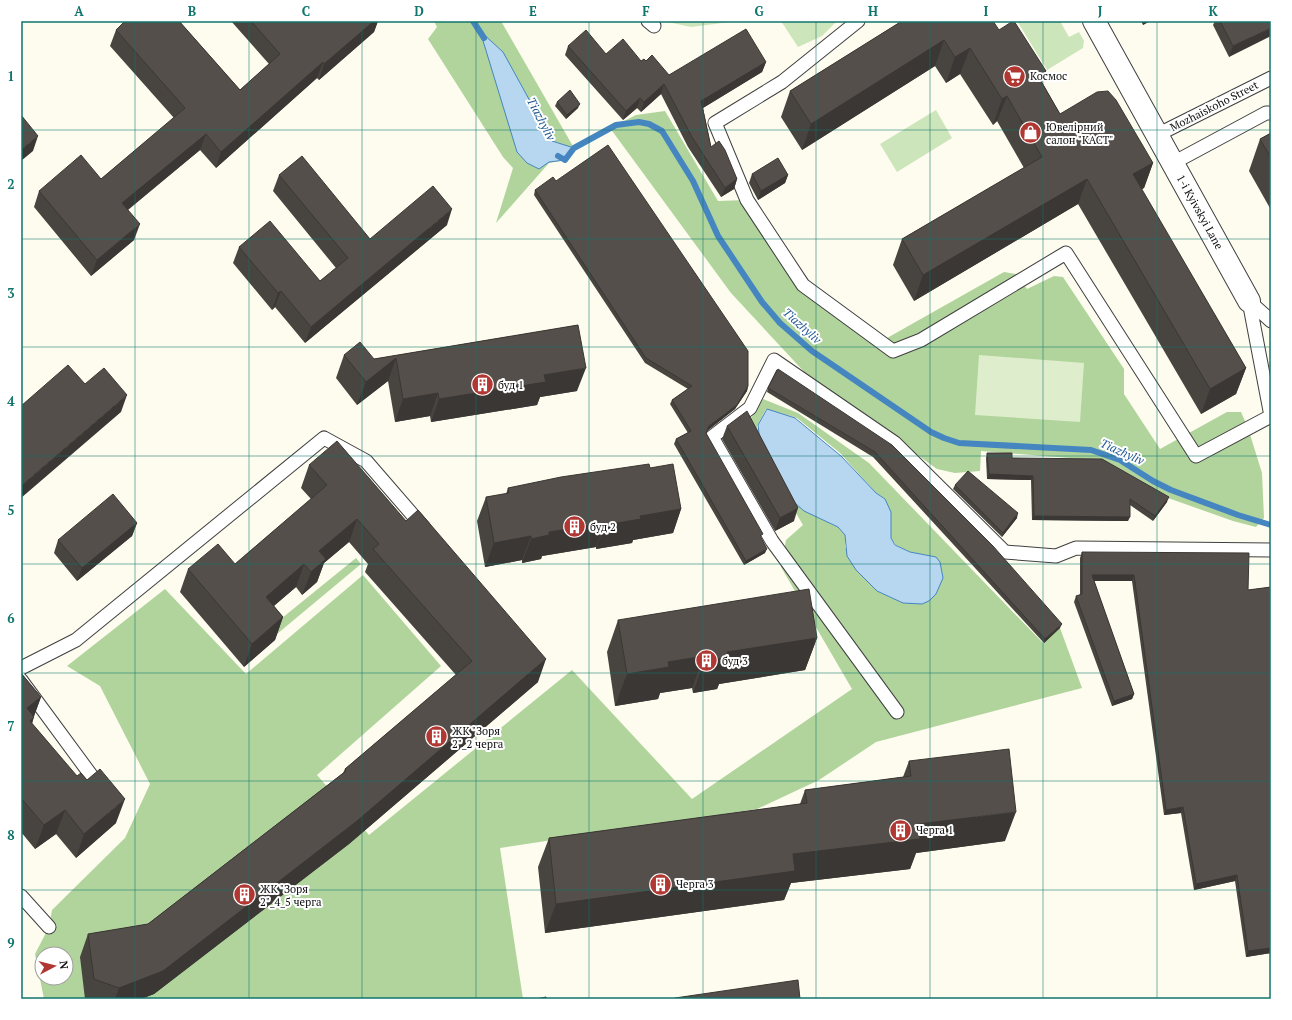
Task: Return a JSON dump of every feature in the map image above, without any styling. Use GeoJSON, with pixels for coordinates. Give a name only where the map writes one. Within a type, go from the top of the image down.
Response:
{"type":"FeatureCollection","features":[{"type":"Feature","properties":{"kind":"street","name":"1-i Kyivskyi Lane"},"geometry":{"type":"LineString","coordinates":[[1094,21],[1249,301]]}},
{"type":"Feature","properties":{"kind":"lane"},"geometry":{"type":"LineString","coordinates":[[858,21],[782,82],[715,124],[747,200],[803,285],[893,351],[921,340],[1066,253],[1196,456],[1271,416]]}},
{"type":"Feature","properties":{"kind":"lane","name":"Mozhaiskoho Street"},"geometry":{"type":"LineString","coordinates":[[1157,135],[1271,78]]}},
{"type":"Feature","properties":{"kind":"lane"},"geometry":{"type":"LineString","coordinates":[[1173,163],[1266,113],[1271,113]]}},
{"type":"Feature","properties":{"kind":"lane"},"geometry":{"type":"LineString","coordinates":[[1249,301],[1271,321]]}},
{"type":"Feature","properties":{"kind":"lane","name":"1-i Kyivskyi Lane"},"geometry":{"type":"LineString","coordinates":[[1249,301],[1271,416]]}},
{"type":"Feature","properties":{"kind":"lane"},"geometry":{"type":"LineString","coordinates":[[897,712],[772,541],[712,437],[750,408],[774,360],[896,442],[1005,552],[1056,556],[1076,548],[1271,550]]}},
{"type":"Feature","properties":{"kind":"lane"},"geometry":{"type":"LineString","coordinates":[[21,668],[76,640],[324,438],[366,461],[433,538]]}},
{"type":"Feature","properties":{"kind":"lane"},"geometry":{"type":"LineString","coordinates":[[21,680],[103,791]]}},
{"type":"Feature","properties":{"kind":"lane"},"geometry":{"type":"LineString","coordinates":[[21,896],[48,927]]}},
{"type":"Feature","properties":{"kind":"green space"},"geometry":{"type":"Polygon","coordinates":[[[434,21],[501,21],[574,148],[565,160],[549,163],[496,223],[513,168],[503,157],[428,39],[437,27],[434,21]]]}},
{"type":"Feature","properties":{"kind":"green space"},"geometry":{"type":"Polygon","coordinates":[[[663,21],[738,21],[691,27],[663,21]]]}},
{"type":"Feature","properties":{"kind":"green space"},"geometry":{"type":"Polygon","coordinates":[[[781,21],[837,21],[822,36],[798,47],[781,21]]]}},
{"type":"Feature","properties":{"kind":"green space"},"geometry":{"type":"Polygon","coordinates":[[[1017,21],[1060,21],[1069,37],[1079,32],[1084,41],[1083,48],[1047,70],[1017,21]]]}},
{"type":"Feature","properties":{"kind":"green space"},"geometry":{"type":"Polygon","coordinates":[[[936,110],[952,138],[897,172],[880,144],[936,110]]]}},
{"type":"Feature","properties":{"kind":"green space"},"geometry":{"type":"Polygon","coordinates":[[[665,111],[718,201],[747,200],[803,285],[880,342],[1004,272],[1016,274],[1027,289],[1054,276],[1063,277],[1124,369],[1124,394],[1160,449],[1227,412],[1241,412],[1248,428],[1262,473],[1264,518],[1256,527],[1233,521],[1154,493],[1095,460],[981,451],[980,471],[955,473],[937,469],[808,376],[731,293],[610,128],[636,115],[665,111]]]}},
{"type":"Feature","properties":{"kind":"green space"},"geometry":{"type":"Polygon","coordinates":[[[979,355],[1084,363],[1080,422],[975,415],[979,355]]]}},
{"type":"Feature","properties":{"kind":"green space"},"geometry":{"type":"Polygon","coordinates":[[[763,399],[798,413],[869,463],[1043,643],[1060,628],[1082,688],[876,742],[819,780],[757,809],[500,848],[523,999],[44,999],[41,986],[74,986],[74,946],[39,946],[49,927],[52,910],[125,838],[150,784],[100,686],[67,666],[165,589],[246,674],[363,575],[441,666],[317,775],[369,835],[572,670],[692,799],[852,689],[781,567],[786,540],[803,525],[779,484],[748,423],[763,399]],[[766,409],[757,426],[760,442],[795,503],[805,511],[838,527],[845,535],[845,547],[877,591],[903,603],[936,557],[910,552],[896,545],[891,538],[891,519],[885,499],[876,493],[840,453],[797,418],[766,409]]]}},
{"type":"Feature","properties":{"kind":"green space"},"geometry":{"type":"Polygon","coordinates":[[[356,558],[361,564],[277,634],[271,627],[356,558]]]}},
{"type":"Feature","properties":{"kind":"water"},"geometry":{"type":"Polygon","coordinates":[[[480,31],[503,52],[552,141],[574,148],[565,160],[549,162],[539,169],[527,163],[517,152],[480,31]]]}},
{"type":"Feature","properties":{"kind":"water"},"geometry":{"type":"Polygon","coordinates":[[[767,409],[795,418],[841,456],[876,493],[885,499],[891,512],[891,538],[895,545],[910,552],[936,557],[940,562],[943,578],[936,594],[929,601],[922,604],[903,603],[877,591],[856,570],[847,556],[845,535],[838,527],[804,511],[795,503],[760,442],[758,425],[767,409]]]}},
{"type":"Feature","properties":{"kind":"building"},"geometry":{"type":"Polygon","coordinates":[[[125,21],[179,21],[240,90],[280,54],[251,21],[374,21],[324,64],[323,62],[221,152],[206,134],[122,203],[140,224],[97,260],[39,191],[81,155],[101,179],[185,108],[116,30],[125,21]]]}},
{"type":"Feature","properties":{"kind":"building"},"geometry":{"type":"Polygon","coordinates":[[[902,21],[993,21],[999,30],[1014,21],[1046,71],[1038,76],[1060,114],[1097,92],[1108,91],[1116,100],[1153,163],[1133,174],[1246,368],[1210,389],[1087,179],[923,275],[902,239],[1042,157],[1007,96],[1002,99],[970,48],[955,57],[944,40],[811,124],[790,91],[902,21]]]}},
{"type":"Feature","properties":{"kind":"building"},"geometry":{"type":"Polygon","coordinates":[[[1220,21],[1271,21],[1271,28],[1233,46],[1220,21]]]}},
{"type":"Feature","properties":{"kind":"building"},"geometry":{"type":"Polygon","coordinates":[[[746,29],[766,62],[701,101],[711,147],[719,141],[725,150],[737,179],[725,188],[692,137],[664,84],[644,102],[640,98],[626,111],[568,46],[586,30],[606,54],[623,39],[641,61],[644,59],[646,61],[652,55],[669,75],[746,29]]]}},
{"type":"Feature","properties":{"kind":"building"},"geometry":{"type":"Polygon","coordinates":[[[570,90],[580,104],[567,115],[557,102],[570,90]]]}},
{"type":"Feature","properties":{"kind":"building"},"geometry":{"type":"Polygon","coordinates":[[[21,115],[38,136],[21,150],[21,115]]]}},
{"type":"Feature","properties":{"kind":"building"},"geometry":{"type":"Polygon","coordinates":[[[1271,133],[1271,158],[1260,139],[1271,133]]]}},
{"type":"Feature","properties":{"kind":"building"},"geometry":{"type":"Polygon","coordinates":[[[608,145],[748,351],[748,386],[737,405],[709,426],[706,433],[763,534],[760,536],[767,549],[746,561],[676,439],[691,431],[672,400],[692,386],[646,358],[535,190],[553,177],[556,181],[608,145]]]}},
{"type":"Feature","properties":{"kind":"building"},"geometry":{"type":"Polygon","coordinates":[[[302,156],[370,239],[433,186],[452,209],[311,327],[281,291],[278,293],[239,247],[270,221],[320,281],[348,258],[279,175],[302,156]]]}},
{"type":"Feature","properties":{"kind":"building"},"geometry":{"type":"Polygon","coordinates":[[[778,158],[788,175],[761,191],[752,174],[778,158]]]}},
{"type":"Feature","properties":{"kind":"building"},"geometry":{"type":"Polygon","coordinates":[[[578,325],[586,368],[544,375],[546,382],[439,399],[438,393],[403,399],[396,358],[366,382],[344,355],[360,342],[374,359],[578,325]]]}},
{"type":"Feature","properties":{"kind":"building"},"geometry":{"type":"Polygon","coordinates":[[[68,365],[85,384],[104,368],[127,395],[21,486],[21,406],[68,365]]]}},
{"type":"Feature","properties":{"kind":"building"},"geometry":{"type":"Polygon","coordinates":[[[778,369],[892,445],[993,546],[1062,624],[1045,639],[875,452],[768,388],[778,369]]]}},
{"type":"Feature","properties":{"kind":"building"},"geometry":{"type":"Polygon","coordinates":[[[747,411],[798,508],[780,518],[727,426],[747,411]]]}},
{"type":"Feature","properties":{"kind":"building"},"geometry":{"type":"Polygon","coordinates":[[[337,441],[406,521],[418,510],[546,659],[357,821],[163,971],[119,988],[94,979],[88,934],[148,924],[346,771],[345,769],[472,661],[373,549],[379,544],[357,519],[319,551],[326,559],[311,572],[304,564],[266,597],[283,617],[252,644],[188,569],[218,544],[235,564],[327,485],[309,465],[337,441]]]}},
{"type":"Feature","properties":{"kind":"building"},"geometry":{"type":"Polygon","coordinates":[[[987,453],[1012,453],[1012,458],[1102,459],[1169,497],[1155,516],[1130,499],[1130,517],[1034,516],[1033,476],[989,474],[987,453]]]}},
{"type":"Feature","properties":{"kind":"building"},"geometry":{"type":"Polygon","coordinates":[[[649,464],[650,468],[673,464],[681,509],[640,516],[641,519],[549,532],[549,535],[531,539],[531,536],[494,543],[486,497],[509,493],[508,488],[561,477],[649,464]]]}},
{"type":"Feature","properties":{"kind":"building"},"geometry":{"type":"Polygon","coordinates":[[[968,471],[1018,513],[1003,533],[955,485],[968,471]]]}},
{"type":"Feature","properties":{"kind":"building"},"geometry":{"type":"Polygon","coordinates":[[[113,494],[137,523],[82,568],[58,540],[113,494]]]}},
{"type":"Feature","properties":{"kind":"building"},"geometry":{"type":"Polygon","coordinates":[[[1082,552],[1249,553],[1248,590],[1271,587],[1271,948],[1248,951],[1237,875],[1196,884],[1183,807],[1166,810],[1134,575],[1092,575],[1134,694],[1114,701],[1076,596],[1082,594],[1082,552]]]}},
{"type":"Feature","properties":{"kind":"building"},"geometry":{"type":"Polygon","coordinates":[[[809,589],[817,638],[727,652],[728,657],[704,661],[704,656],[668,662],[669,667],[627,674],[618,620],[809,589]]]}},
{"type":"Feature","properties":{"kind":"building"},"geometry":{"type":"Polygon","coordinates":[[[21,673],[41,697],[27,708],[34,717],[30,721],[77,776],[81,773],[87,780],[100,769],[125,799],[84,834],[65,810],[44,825],[21,798],[21,673]]]}},
{"type":"Feature","properties":{"kind":"building"},"geometry":{"type":"Polygon","coordinates":[[[1009,749],[1016,812],[919,824],[920,839],[793,854],[795,871],[556,904],[549,838],[807,803],[805,790],[911,776],[909,761],[1009,749]]]}},
{"type":"Feature","properties":{"kind":"building"},"geometry":{"type":"Polygon","coordinates":[[[798,980],[800,999],[675,999],[675,998],[798,980]]]}},
{"type":"Feature","properties":{"kind":"building"},"geometry":{"type":"Polygon","coordinates":[[[546,997],[547,999],[536,999],[546,997]]]}},
{"type":"Feature","properties":{"kind":"waterway","name":"Tiazhyliv"},"geometry":{"type":"LineString","coordinates":[[473,21],[484,38]]}},
{"type":"Feature","properties":{"kind":"waterway","name":"Tiazhyliv"},"geometry":{"type":"LineString","coordinates":[[558,156],[565,160],[574,148],[616,125],[639,122],[649,124],[662,131],[693,181],[718,236],[762,302],[780,323],[812,351],[931,432],[959,443],[1091,450],[1120,460],[1153,481],[1171,490],[1238,515],[1271,525]]}},
{"type":"Feature","properties":{"kind":"place","name":"Космос"},"geometry":{"type":"Point","coordinates":[1014,76]}},
{"type":"Feature","properties":{"kind":"place","name":"Ювелірний салон \"КАСТ\""},"geometry":{"type":"Point","coordinates":[1031,133]}},
{"type":"Feature","properties":{"kind":"place","name":"буд 1"},"geometry":{"type":"Point","coordinates":[483,385]}},
{"type":"Feature","properties":{"kind":"place","name":"буд 2"},"geometry":{"type":"Point","coordinates":[575,527]}},
{"type":"Feature","properties":{"kind":"place","name":"буд 3"},"geometry":{"type":"Point","coordinates":[706,661]}},
{"type":"Feature","properties":{"kind":"place","name":"ЖК \"Зоря 2\"_2 черга"},"geometry":{"type":"Point","coordinates":[437,737]}},
{"type":"Feature","properties":{"kind":"place","name":"Черга 1"},"geometry":{"type":"Point","coordinates":[900,830]}},
{"type":"Feature","properties":{"kind":"place","name":"Черга 3"},"geometry":{"type":"Point","coordinates":[661,884]}},
{"type":"Feature","properties":{"kind":"place","name":"ЖК \"Зоря 2\"_4_5 черга"},"geometry":{"type":"Point","coordinates":[244,895]}}]}
